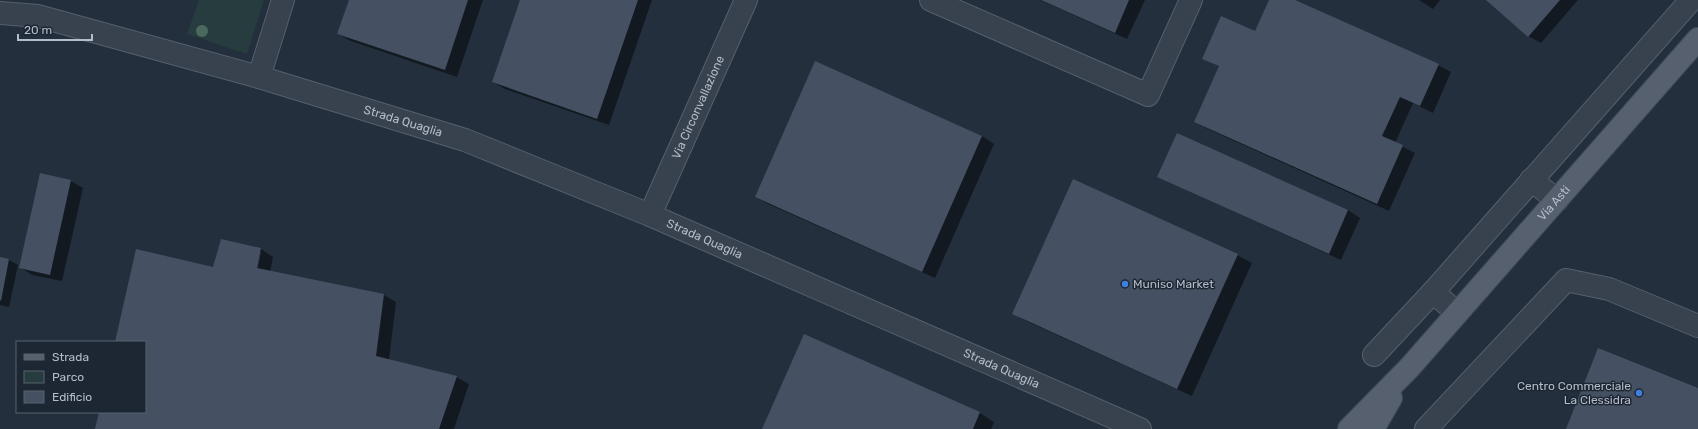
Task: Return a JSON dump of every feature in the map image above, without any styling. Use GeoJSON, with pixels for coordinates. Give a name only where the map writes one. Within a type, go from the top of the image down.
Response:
{"type":"FeatureCollection","features":[{"type":"Feature","properties":{"kind":"main road","name":"Via Asti"},"geometry":{"type":"LineString","coordinates":[[1349,429],[1410,367],[1696,44]]}},
{"type":"Feature","properties":{"kind":"main road","name":"Via Asti"},"geometry":{"type":"LineString","coordinates":[[1372,429],[1410,367]]}},
{"type":"Feature","properties":{"kind":"street"},"geometry":{"type":"LineString","coordinates":[[259,78],[283,0]]}},
{"type":"Feature","properties":{"kind":"street","name":"Via Circonvallazione"},"geometry":{"type":"LineString","coordinates":[[650,215],[746,0]]}},
{"type":"Feature","properties":{"kind":"street"},"geometry":{"type":"LineString","coordinates":[[931,0],[1148,95],[1191,0]]}},
{"type":"Feature","properties":{"kind":"street"},"geometry":{"type":"LineString","coordinates":[[1374,355],[1433,292],[1691,0]]}},
{"type":"Feature","properties":{"kind":"street","name":"Strada Quaglia"},"geometry":{"type":"LineString","coordinates":[[0,13],[38,16],[259,78],[465,140],[650,215],[1140,429]]}},
{"type":"Feature","properties":{"kind":"street"},"geometry":{"type":"LineString","coordinates":[[1531,180],[1557,200]]}},
{"type":"Feature","properties":{"kind":"street"},"geometry":{"type":"LineString","coordinates":[[1426,429],[1566,280],[1609,289],[1698,326]]}},
{"type":"Feature","properties":{"kind":"street"},"geometry":{"type":"LineString","coordinates":[[1433,292],[1457,313]]}},
{"type":"Feature","properties":{"kind":"green space"},"geometry":{"type":"Polygon","coordinates":[[[199,0],[264,0],[247,54],[187,34],[199,0]]]}},
{"type":"Feature","properties":{"kind":"building"},"geometry":{"type":"Polygon","coordinates":[[[349,0],[468,0],[445,70],[337,34],[349,0]]]}},
{"type":"Feature","properties":{"kind":"building"},"geometry":{"type":"Polygon","coordinates":[[[520,0],[638,0],[597,119],[492,82],[520,0]]]}},
{"type":"Feature","properties":{"kind":"building"},"geometry":{"type":"Polygon","coordinates":[[[1041,0],[1129,0],[1115,33],[1041,0]]]}},
{"type":"Feature","properties":{"kind":"building"},"geometry":{"type":"Polygon","coordinates":[[[1269,0],[1295,0],[1439,64],[1420,106],[1400,97],[1382,136],[1403,145],[1377,204],[1194,122],[1219,66],[1202,59],[1221,16],[1255,31],[1269,0]]]}},
{"type":"Feature","properties":{"kind":"building"},"geometry":{"type":"Polygon","coordinates":[[[1486,0],[1560,0],[1528,37],[1486,0]]]}},
{"type":"Feature","properties":{"kind":"building"},"geometry":{"type":"Polygon","coordinates":[[[815,61],[982,136],[922,272],[755,197],[815,61]]]}},
{"type":"Feature","properties":{"kind":"building"},"geometry":{"type":"Polygon","coordinates":[[[1177,133],[1348,210],[1329,254],[1157,177],[1177,133]]]}},
{"type":"Feature","properties":{"kind":"building"},"geometry":{"type":"Polygon","coordinates":[[[40,173],[71,180],[50,275],[19,268],[40,173]]]}},
{"type":"Feature","properties":{"kind":"building","name":"Muniso Market"},"geometry":{"type":"Polygon","coordinates":[[[1073,179],[1238,254],[1177,389],[1012,314],[1073,179]]]}},
{"type":"Feature","properties":{"kind":"building"},"geometry":{"type":"Polygon","coordinates":[[[221,239],[261,248],[257,268],[384,294],[376,356],[457,376],[439,429],[95,429],[99,413],[146,413],[146,341],[115,341],[136,249],[213,267],[221,239]]]}},
{"type":"Feature","properties":{"kind":"building"},"geometry":{"type":"Polygon","coordinates":[[[0,257],[9,259],[1,301],[0,300],[0,257]]]}},
{"type":"Feature","properties":{"kind":"building"},"geometry":{"type":"Polygon","coordinates":[[[804,334],[980,412],[973,429],[762,429],[804,334]]]}},
{"type":"Feature","properties":{"kind":"building","name":"Centro Commerciale La Clessidra"},"geometry":{"type":"Polygon","coordinates":[[[1598,348],[1698,388],[1698,429],[1566,429],[1598,348]]]}},
{"type":"Feature","properties":{"kind":"place","name":"Muniso Market"},"geometry":{"type":"Point","coordinates":[1125,284]}},
{"type":"Feature","properties":{"kind":"place","name":"Centro Commerciale La Clessidra"},"geometry":{"type":"Point","coordinates":[1639,393]}}]}
